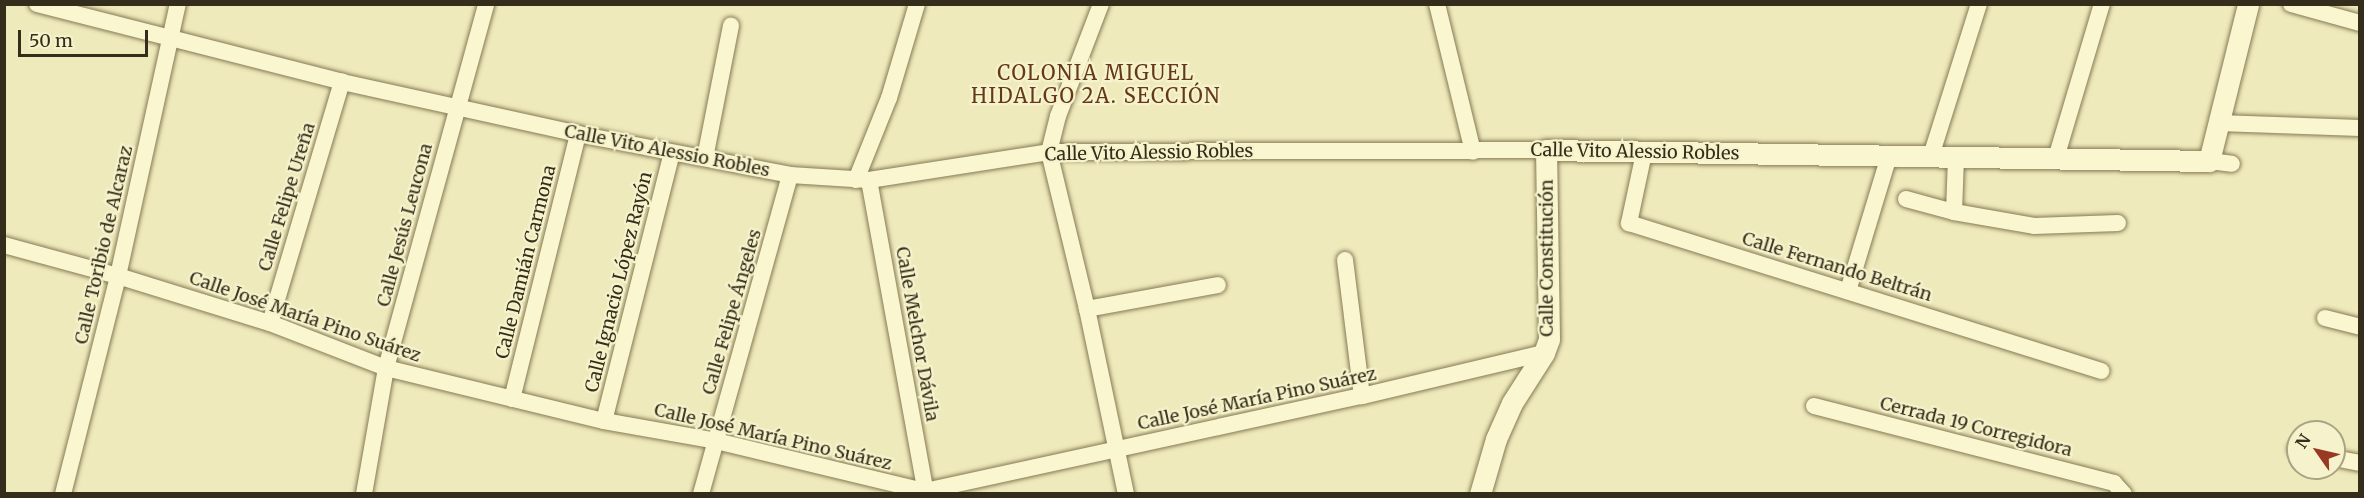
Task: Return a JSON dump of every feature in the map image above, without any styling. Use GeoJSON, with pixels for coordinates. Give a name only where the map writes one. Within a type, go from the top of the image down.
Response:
{"type":"FeatureCollection","features":[{"type":"Feature","properties":{"kind":"street","name":"Calle Vito Alessio Robles"},"geometry":{"type":"LineString","coordinates":[[38,4],[342,82],[578,134],[790,176],[863,180],[1049,152],[1546,150],[2210,161]]}},
{"type":"Feature","properties":{"kind":"street","name":"Calle Toribio de Alcaraz"},"geometry":{"type":"LineString","coordinates":[[63,494],[118,276],[178,4]]}},
{"type":"Feature","properties":{"kind":"street","name":"Calle Jesús Leucona"},"geometry":{"type":"LineString","coordinates":[[364,494],[386,368],[486,4]]}},
{"type":"Feature","properties":{"kind":"street"},"geometry":{"type":"LineString","coordinates":[[863,180],[917,4]]}},
{"type":"Feature","properties":{"kind":"street"},"geometry":{"type":"LineString","coordinates":[[1101,4],[1058,116],[1049,152],[1087,309],[1126,494]]}},
{"type":"Feature","properties":{"kind":"street"},"geometry":{"type":"LineString","coordinates":[[1437,4],[1473,152]]}},
{"type":"Feature","properties":{"kind":"street"},"geometry":{"type":"LineString","coordinates":[[1931,156],[1979,4]]}},
{"type":"Feature","properties":{"kind":"street"},"geometry":{"type":"LineString","coordinates":[[2056,158],[2102,4]]}},
{"type":"Feature","properties":{"kind":"street"},"geometry":{"type":"LineString","coordinates":[[2232,164],[2210,161],[2248,4]]}},
{"type":"Feature","properties":{"kind":"street"},"geometry":{"type":"LineString","coordinates":[[2291,4],[2360,23]]}},
{"type":"Feature","properties":{"kind":"street"},"geometry":{"type":"LineString","coordinates":[[705,158],[731,26]]}},
{"type":"Feature","properties":{"kind":"street","name":"Calle Felipe Ureña"},"geometry":{"type":"LineString","coordinates":[[270,324],[342,82]]}},
{"type":"Feature","properties":{"kind":"street"},"geometry":{"type":"LineString","coordinates":[[2219,123],[2360,128]]}},
{"type":"Feature","properties":{"kind":"street","name":"Calle Damián Carmona"},"geometry":{"type":"LineString","coordinates":[[512,399],[578,134]]}},
{"type":"Feature","properties":{"kind":"street","name":"Calle Constitución"},"geometry":{"type":"LineString","coordinates":[[1480,494],[1496,439],[1512,403],[1544,353],[1549,339],[1546,150]]}},
{"type":"Feature","properties":{"kind":"street","name":"Calle Ignacio López Rayón"},"geometry":{"type":"LineString","coordinates":[[604,421],[672,153]]}},
{"type":"Feature","properties":{"kind":"street","name":"Calle Fernando Beltrán"},"geometry":{"type":"LineString","coordinates":[[1644,153],[1629,223],[2101,371]]}},
{"type":"Feature","properties":{"kind":"street"},"geometry":{"type":"LineString","coordinates":[[1848,291],[1889,156]]}},
{"type":"Feature","properties":{"kind":"street"},"geometry":{"type":"LineString","coordinates":[[1954,212],[1956,157]]}},
{"type":"Feature","properties":{"kind":"street","name":"Calle Felipe Ángeles"},"geometry":{"type":"LineString","coordinates":[[701,494],[790,176]]}},
{"type":"Feature","properties":{"kind":"street","name":"Calle Melchor Dávila"},"geometry":{"type":"LineString","coordinates":[[863,180],[926,492]]}},
{"type":"Feature","properties":{"kind":"street"},"geometry":{"type":"LineString","coordinates":[[1906,200],[1954,212],[2034,226],[2118,223]]}},
{"type":"Feature","properties":{"kind":"street","name":"Calle José María Pino Suárez"},"geometry":{"type":"LineString","coordinates":[[4,244],[118,276],[270,324],[386,368],[604,421],[716,441],[926,492],[1362,396],[1544,353]]}},
{"type":"Feature","properties":{"kind":"street"},"geometry":{"type":"LineString","coordinates":[[1345,260],[1362,396]]}},
{"type":"Feature","properties":{"kind":"street"},"geometry":{"type":"LineString","coordinates":[[1087,309],[1218,285]]}},
{"type":"Feature","properties":{"kind":"street"},"geometry":{"type":"LineString","coordinates":[[2325,318],[2360,327]]}},
{"type":"Feature","properties":{"kind":"street","name":"Cerrada 19 Corregidora"},"geometry":{"type":"LineString","coordinates":[[1814,406],[2114,483],[2124,494]]}},
{"type":"Feature","properties":{"kind":"district","name":"COLONIA MIGUEL HIDALGO 2A. SECCIÓN"},"geometry":{"type":"Point","coordinates":[1096,84]}}]}
